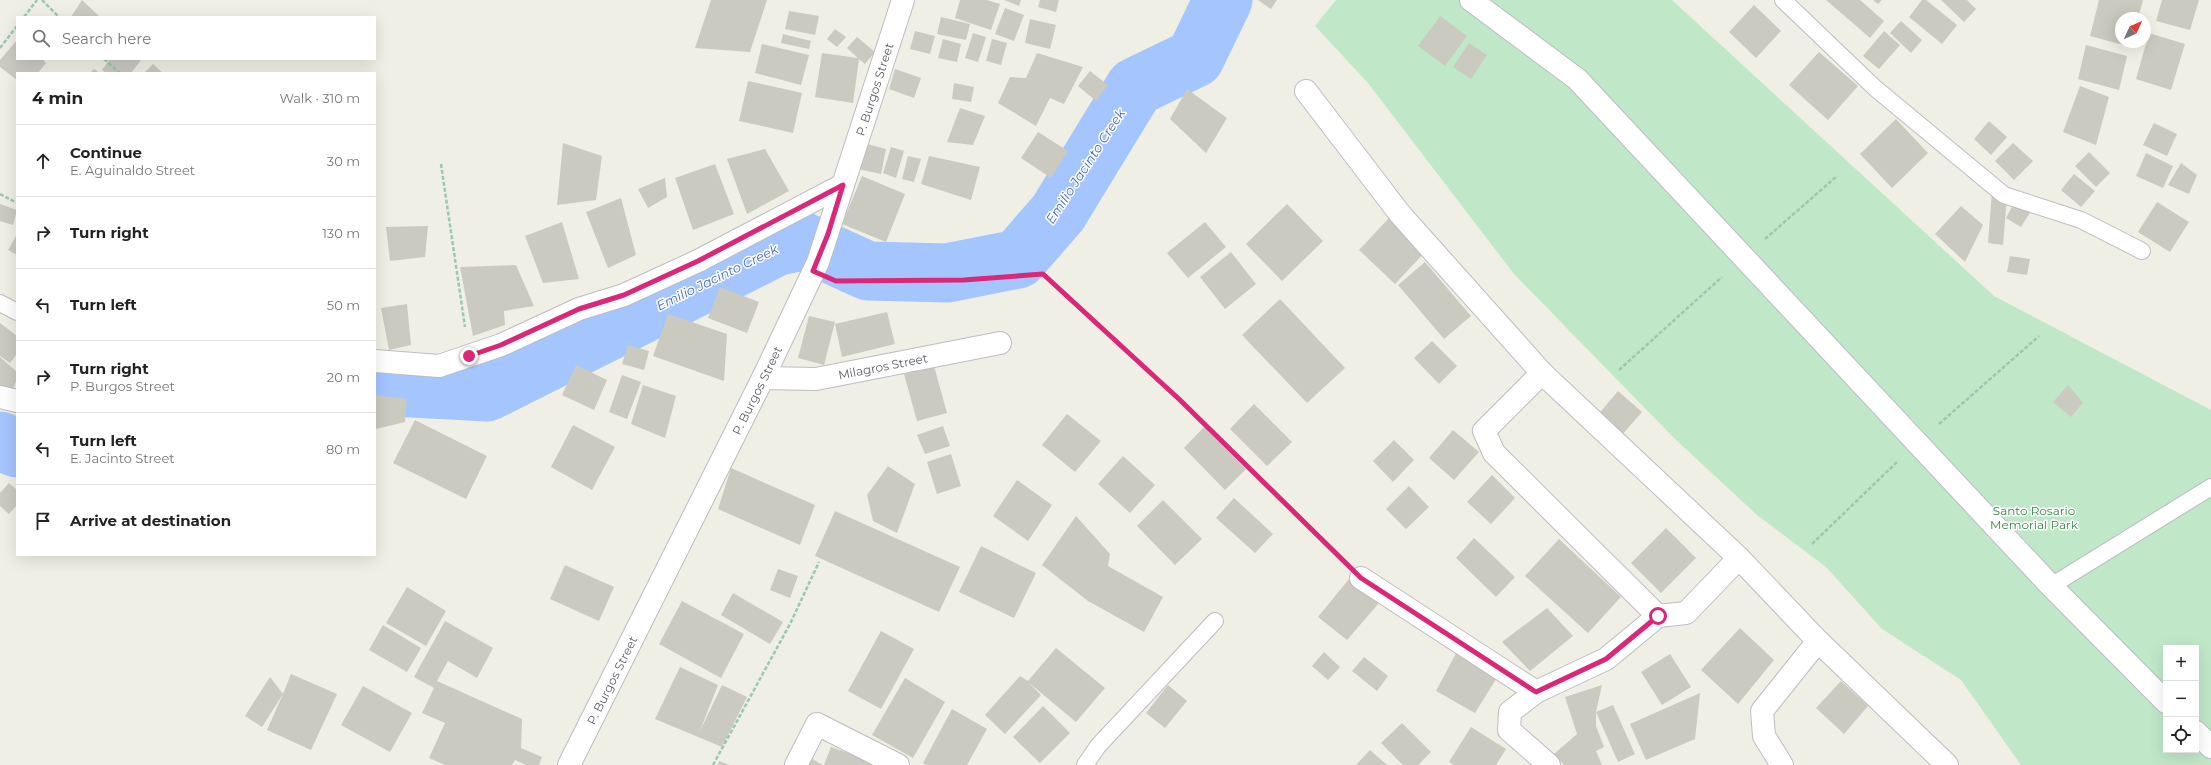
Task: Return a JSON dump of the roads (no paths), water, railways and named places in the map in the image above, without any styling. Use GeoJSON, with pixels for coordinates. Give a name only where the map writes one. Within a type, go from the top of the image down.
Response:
{"type":"FeatureCollection","features":[{"type":"Feature","properties":{"kind":"street","name":"P. Burgos Street"},"geometry":{"type":"LineString","coordinates":[[570,765],[763,378],[815,266],[828,234],[903,0]]}},
{"type":"Feature","properties":{"kind":"street"},"geometry":{"type":"LineString","coordinates":[[1470,0],[1578,79],[2051,586],[2163,699]]}},
{"type":"Feature","properties":{"kind":"street"},"geometry":{"type":"LineString","coordinates":[[1306,90],[1400,214],[1542,373],[1739,558],[1818,641],[1947,765]]}},
{"type":"Feature","properties":{"kind":"street"},"geometry":{"type":"LineString","coordinates":[[376,362],[439,366],[501,345],[579,309],[624,295],[698,261],[843,185]]}},
{"type":"Feature","properties":{"kind":"street","name":"Milagros Street"},"geometry":{"type":"LineString","coordinates":[[763,378],[816,379],[1000,343]]}},
{"type":"Feature","properties":{"kind":"street"},"geometry":{"type":"LineString","coordinates":[[1542,373],[1484,431],[1494,453],[1658,616]]}},
{"type":"Feature","properties":{"kind":"street"},"geometry":{"type":"LineString","coordinates":[[0,397],[16,401]]}},
{"type":"Feature","properties":{"kind":"street"},"geometry":{"type":"LineString","coordinates":[[1549,765],[1509,730],[1510,712],[1536,692],[1606,659],[1658,616],[1686,613],[1739,558]]}},
{"type":"Feature","properties":{"kind":"street"},"geometry":{"type":"LineString","coordinates":[[1361,578],[1536,692]]}},
{"type":"Feature","properties":{"kind":"street"},"geometry":{"type":"LineString","coordinates":[[1782,765],[1764,736],[1762,711],[1818,641]]}},
{"type":"Feature","properties":{"kind":"street"},"geometry":{"type":"LineString","coordinates":[[796,765],[817,724],[898,765]]}},
{"type":"Feature","properties":{"kind":"street"},"geometry":{"type":"LineString","coordinates":[[2199,735],[2211,747]]}},
{"type":"Feature","properties":{"kind":"lane"},"geometry":{"type":"LineString","coordinates":[[1783,0],[1875,88],[2004,195],[2081,220],[2142,251]]}},
{"type":"Feature","properties":{"kind":"lane"},"geometry":{"type":"LineString","coordinates":[[0,303],[16,311]]}},
{"type":"Feature","properties":{"kind":"lane"},"geometry":{"type":"LineString","coordinates":[[2051,586],[2211,487]]}},
{"type":"Feature","properties":{"kind":"lane"},"geometry":{"type":"LineString","coordinates":[[1085,765],[1098,746],[1215,621]]}},
{"type":"Feature","properties":{"kind":"waterway","name":"Emilio Jacinto Creek"},"geometry":{"type":"LineString","coordinates":[[376,386],[487,392],[778,246],[802,241],[868,271],[947,273],[1018,259],[1058,213],[1135,87],[1195,58],[1223,0]]}},
{"type":"Feature","properties":{"kind":"waterway","name":"Emilio Jacinto Creek"},"geometry":{"type":"LineString","coordinates":[[0,441],[16,448]]}},
{"type":"Feature","properties":{"kind":"park label","name":"Santo Rosario Memorial Park"},"geometry":{"type":"Point","coordinates":[2034,517]}}]}
